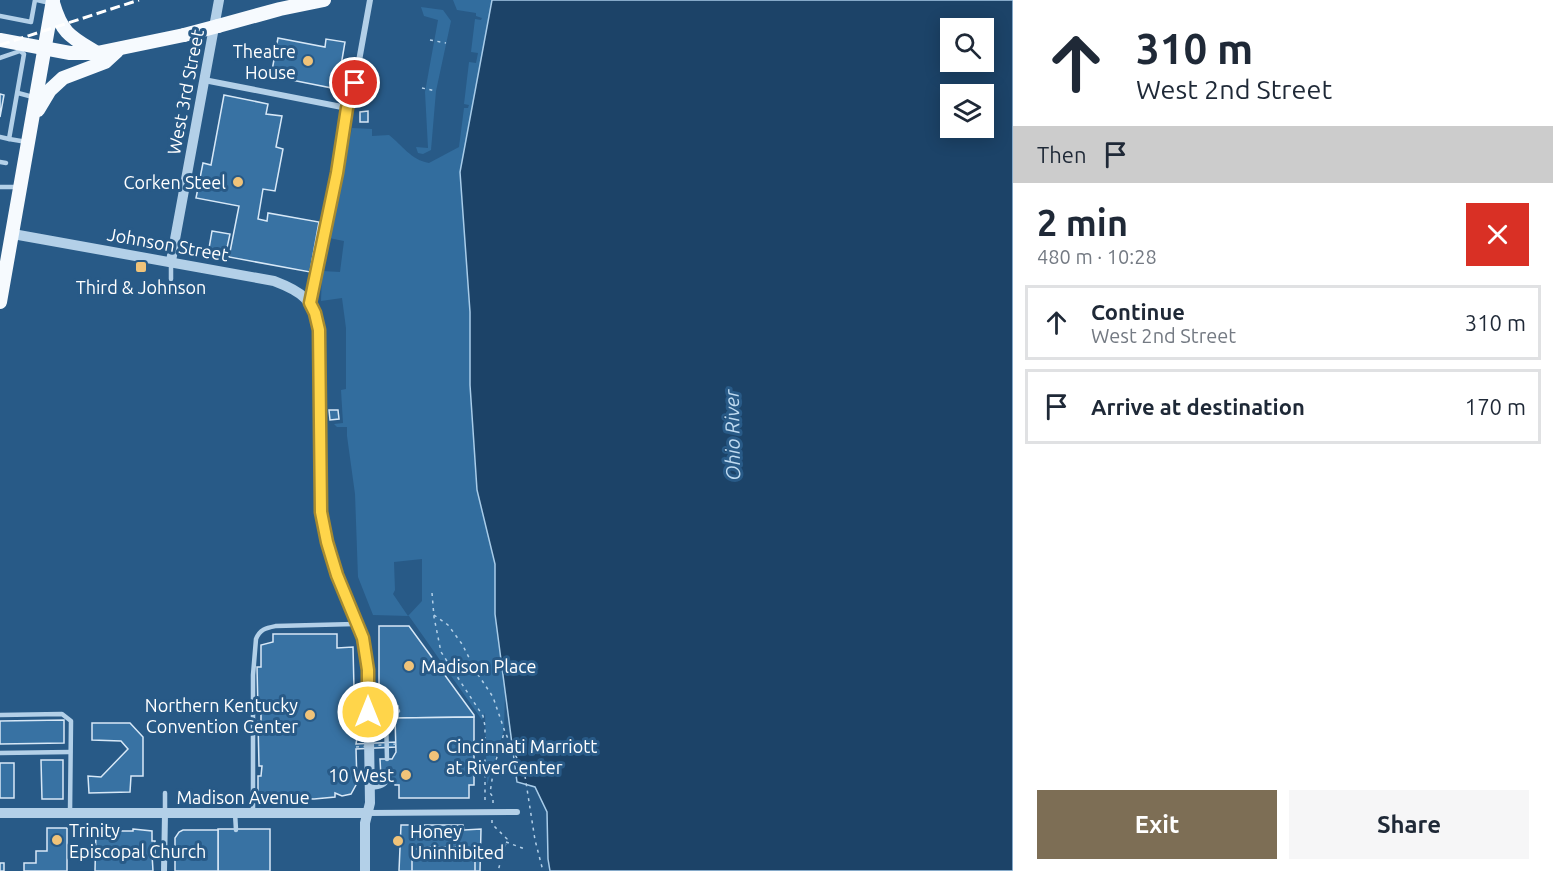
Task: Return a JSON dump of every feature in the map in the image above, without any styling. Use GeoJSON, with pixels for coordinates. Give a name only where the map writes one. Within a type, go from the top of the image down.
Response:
{"type":"FeatureCollection","features":[{"type":"Feature","properties":{"kind":"main road"},"geometry":{"type":"LineString","coordinates":[[0,40],[70,53],[117,51],[324,0]]}},
{"type":"Feature","properties":{"kind":"main road"},"geometry":{"type":"LineString","coordinates":[[0,302],[53,2]]}},
{"type":"Feature","properties":{"kind":"main road"},"geometry":{"type":"LineString","coordinates":[[53,2],[63,29],[69,36],[97,53]]}},
{"type":"Feature","properties":{"kind":"main road"},"geometry":{"type":"LineString","coordinates":[[32,120],[50,90],[63,78],[105,62],[117,51]]}},
{"type":"Feature","properties":{"kind":"street","name":"West 3rd Street"},"geometry":{"type":"LineString","coordinates":[[171,261],[219,0]]}},
{"type":"Feature","properties":{"kind":"street"},"geometry":{"type":"LineString","coordinates":[[365,871],[369,788],[368,670],[363,638],[337,575],[321,512],[319,330],[310,303],[370,0]]}},
{"type":"Feature","properties":{"kind":"street"},"geometry":{"type":"LineString","coordinates":[[204,80],[347,108]]}},
{"type":"Feature","properties":{"kind":"street","name":"Johnson Street"},"geometry":{"type":"LineString","coordinates":[[13,234],[274,281],[292,287],[310,303]]}},
{"type":"Feature","properties":{"kind":"street","name":"Madison Avenue"},"geometry":{"type":"LineString","coordinates":[[0,813],[517,812]]}},
{"type":"Feature","properties":{"kind":"street"},"geometry":{"type":"LineString","coordinates":[[164,871],[165,813]]}},
{"type":"Feature","properties":{"kind":"lane"},"geometry":{"type":"LineString","coordinates":[[0,16],[31,22],[36,0],[53,2]]}},
{"type":"Feature","properties":{"kind":"lane"},"geometry":{"type":"LineString","coordinates":[[0,57],[20,51],[24,54],[9,139]]}},
{"type":"Feature","properties":{"kind":"lane"},"geometry":{"type":"LineString","coordinates":[[18,93],[36,98]]}},
{"type":"Feature","properties":{"kind":"lane"},"geometry":{"type":"LineString","coordinates":[[0,137],[29,142]]}},
{"type":"Feature","properties":{"kind":"lane"},"geometry":{"type":"LineString","coordinates":[[0,187],[21,187]]}},
{"type":"Feature","properties":{"kind":"lane"},"geometry":{"type":"LineString","coordinates":[[171,261],[171,279]]}},
{"type":"Feature","properties":{"kind":"lane"},"geometry":{"type":"LineString","coordinates":[[253,812],[253,675],[258,634],[264,628],[276,626],[358,624]]}},
{"type":"Feature","properties":{"kind":"lane"},"geometry":{"type":"LineString","coordinates":[[368,712],[386,716],[398,711]]}},
{"type":"Feature","properties":{"kind":"lane"},"geometry":{"type":"LineString","coordinates":[[0,715],[62,714],[68,716],[71,721],[70,813]]}},
{"type":"Feature","properties":{"kind":"lane"},"geometry":{"type":"LineString","coordinates":[[386,716],[387,759]]}},
{"type":"Feature","properties":{"kind":"lane"},"geometry":{"type":"LineString","coordinates":[[0,753],[70,752]]}},
{"type":"Feature","properties":{"kind":"lane"},"geometry":{"type":"LineString","coordinates":[[369,788],[387,783],[387,777]]}},
{"type":"Feature","properties":{"kind":"lane"},"geometry":{"type":"LineString","coordinates":[[165,793],[165,813]]}},
{"type":"Feature","properties":{"kind":"lane"},"geometry":{"type":"LineString","coordinates":[[234,813],[236,830]]}},
{"type":"Feature","properties":{"kind":"path"},"geometry":{"type":"LineString","coordinates":[[430,40],[447,42]]}},
{"type":"Feature","properties":{"kind":"path"},"geometry":{"type":"LineString","coordinates":[[422,88],[436,91]]}},
{"type":"Feature","properties":{"kind":"path"},"geometry":{"type":"LineString","coordinates":[[432,593],[441,652],[483,716],[489,811],[492,824],[507,839],[498,871]]}},
{"type":"Feature","properties":{"kind":"path"},"geometry":{"type":"LineString","coordinates":[[434,615],[448,625],[462,644],[477,674],[493,697],[505,732],[525,776],[534,840],[543,871]]}},
{"type":"Feature","properties":{"kind":"path"},"geometry":{"type":"LineString","coordinates":[[489,811],[493,797],[490,793],[494,767],[505,732]]}},
{"type":"Feature","properties":{"kind":"path"},"geometry":{"type":"LineString","coordinates":[[356,747],[396,744]]}},
{"type":"Feature","properties":{"kind":"path"},"geometry":{"type":"LineString","coordinates":[[505,842],[525,849]]}},
{"type":"Feature","properties":{"kind":"shaded area"},"geometry":{"type":"Polygon","coordinates":[[[453,0],[492,0],[460,172],[470,313],[470,385],[477,490],[495,564],[495,614],[505,692],[504,730],[487,785],[485,713],[482,720],[409,616],[408,616],[373,615],[358,577],[355,494],[347,427],[337,427],[334,424],[343,423],[341,390],[346,389],[346,328],[342,298],[321,301],[322,271],[340,272],[344,241],[329,238],[352,128],[372,129],[372,136],[389,135],[412,155],[429,163],[459,147],[464,108],[468,108],[469,105],[464,104],[469,62],[476,63],[478,53],[471,52],[475,19],[481,20],[482,18],[476,16],[476,13],[457,10],[453,0]],[[422,559],[394,562],[395,590],[393,594],[408,616],[422,601],[422,559]]]}},
{"type":"Feature","properties":{"kind":"shaded area"},"geometry":{"type":"Polygon","coordinates":[[[421,7],[443,10],[451,21],[436,91],[431,150],[423,154],[418,153],[416,147],[428,148],[425,92],[438,20],[424,16],[421,7]]]}},
{"type":"Feature","properties":{"kind":"water","name":"Ohio River"},"geometry":{"type":"Polygon","coordinates":[[[492,0],[1013,0],[1013,871],[550,871],[547,812],[535,787],[517,782],[495,614],[495,564],[477,490],[470,385],[470,312],[460,172],[492,0]]]}},
{"type":"Feature","properties":{"kind":"building","name":"Theatre House"},"geometry":{"type":"Polygon","coordinates":[[[278,38],[325,47],[326,39],[345,42],[337,89],[271,76],[278,38]]]}},
{"type":"Feature","properties":{"kind":"building"},"geometry":{"type":"Polygon","coordinates":[[[0,94],[4,95],[0,117],[0,94]]]}},
{"type":"Feature","properties":{"kind":"building","name":"Corken Steel"},"geometry":{"type":"Polygon","coordinates":[[[224,95],[268,104],[266,114],[282,116],[276,147],[283,149],[275,191],[263,189],[258,219],[267,221],[268,213],[319,222],[310,272],[229,257],[239,206],[196,198],[203,163],[211,165],[224,95]]]}},
{"type":"Feature","properties":{"kind":"building"},"geometry":{"type":"Polygon","coordinates":[[[368,111],[368,122],[360,122],[360,112],[368,111]]]}},
{"type":"Feature","properties":{"kind":"building"},"geometry":{"type":"Polygon","coordinates":[[[212,231],[230,234],[225,257],[208,254],[212,231]]]}},
{"type":"Feature","properties":{"kind":"building"},"geometry":{"type":"Polygon","coordinates":[[[329,410],[338,410],[339,419],[330,420],[329,410]]]}},
{"type":"Feature","properties":{"kind":"building","name":"Madison Place"},"geometry":{"type":"Polygon","coordinates":[[[379,626],[409,626],[474,717],[398,718],[398,706],[379,706],[379,626]]]}},
{"type":"Feature","properties":{"kind":"building","name":"Northern Kentucky Convention Center"},"geometry":{"type":"Polygon","coordinates":[[[273,634],[337,634],[337,648],[353,647],[354,689],[357,689],[360,720],[356,744],[396,742],[396,747],[356,749],[357,783],[351,794],[342,796],[335,793],[335,797],[314,799],[258,798],[258,776],[261,776],[262,766],[259,766],[258,721],[261,721],[261,710],[258,710],[257,667],[261,667],[261,645],[273,642],[273,634]]]}},
{"type":"Feature","properties":{"kind":"building","name":"Cincinnati Marriott at RiverCenter"},"geometry":{"type":"Polygon","coordinates":[[[474,717],[474,785],[469,785],[469,798],[399,798],[399,785],[395,785],[392,777],[381,777],[380,759],[392,759],[396,752],[395,718],[474,717]]]}},
{"type":"Feature","properties":{"kind":"building"},"geometry":{"type":"Polygon","coordinates":[[[64,720],[64,743],[0,744],[0,721],[64,720]]]}},
{"type":"Feature","properties":{"kind":"building"},"geometry":{"type":"Polygon","coordinates":[[[92,723],[130,723],[143,737],[143,776],[131,776],[130,792],[89,793],[88,776],[101,777],[128,749],[121,741],[92,740],[92,723]]]}},
{"type":"Feature","properties":{"kind":"building"},"geometry":{"type":"Polygon","coordinates":[[[41,760],[63,760],[63,799],[42,799],[41,760]]]}},
{"type":"Feature","properties":{"kind":"building"},"geometry":{"type":"Polygon","coordinates":[[[0,763],[14,763],[14,798],[0,798],[0,763]]]}},
{"type":"Feature","properties":{"kind":"building"},"geometry":{"type":"Polygon","coordinates":[[[401,825],[413,825],[413,829],[424,829],[424,825],[463,825],[464,830],[481,829],[480,871],[399,871],[401,825]]]}},
{"type":"Feature","properties":{"kind":"building","name":"Trinity Episcopal Church"},"geometry":{"type":"Polygon","coordinates":[[[47,828],[67,828],[67,871],[24,871],[24,863],[36,863],[36,851],[47,851],[47,828]]]}},
{"type":"Feature","properties":{"kind":"building"},"geometry":{"type":"Polygon","coordinates":[[[133,829],[152,831],[152,841],[155,841],[155,854],[152,854],[153,871],[95,871],[96,831],[133,831],[133,829]]]}},
{"type":"Feature","properties":{"kind":"building"},"geometry":{"type":"Polygon","coordinates":[[[218,829],[270,829],[270,871],[218,871],[218,829]]]}},
{"type":"Feature","properties":{"kind":"building"},"geometry":{"type":"Polygon","coordinates":[[[183,830],[218,830],[218,871],[175,871],[175,838],[183,830]]]}},
{"type":"Feature","properties":{"kind":"building"},"geometry":{"type":"Polygon","coordinates":[[[425,847],[475,849],[475,871],[412,871],[412,849],[425,849],[425,847]]]}},
{"type":"Feature","properties":{"kind":"building"},"geometry":{"type":"Polygon","coordinates":[[[0,863],[4,863],[4,871],[0,871],[0,863]]]}},
{"type":"Feature","properties":{"kind":"railway"},"geometry":{"type":"LineString","coordinates":[[0,45],[139,0]]}},
{"type":"Feature","properties":{"kind":"place","name":"Theatre House"},"geometry":{"type":"Point","coordinates":[308,61]}},
{"type":"Feature","properties":{"kind":"place","name":"Corken Steel"},"geometry":{"type":"Point","coordinates":[238,182]}},
{"type":"Feature","properties":{"kind":"place","name":"Third & Johnson"},"geometry":{"type":"Point","coordinates":[141,267]}},
{"type":"Feature","properties":{"kind":"place","name":"Madison Place"},"geometry":{"type":"Point","coordinates":[409,666]}},
{"type":"Feature","properties":{"kind":"place","name":"Northern Kentucky Convention Center"},"geometry":{"type":"Point","coordinates":[310,715]}},
{"type":"Feature","properties":{"kind":"place","name":"Cincinnati Marriott at RiverCenter"},"geometry":{"type":"Point","coordinates":[434,756]}},
{"type":"Feature","properties":{"kind":"place","name":"10 West"},"geometry":{"type":"Point","coordinates":[406,775]}},
{"type":"Feature","properties":{"kind":"place","name":"Trinity Episcopal Church"},"geometry":{"type":"Point","coordinates":[57,840]}},
{"type":"Feature","properties":{"kind":"place","name":"Honey Uninhibited"},"geometry":{"type":"Point","coordinates":[398,841]}},
{"type":"Feature","properties":{"kind":"route"},"geometry":{"type":"LineString","coordinates":[[355,83],[347,108],[337,173],[310,303],[319,330],[321,512],[337,575],[363,638],[368,670],[368,712]]}}]}
